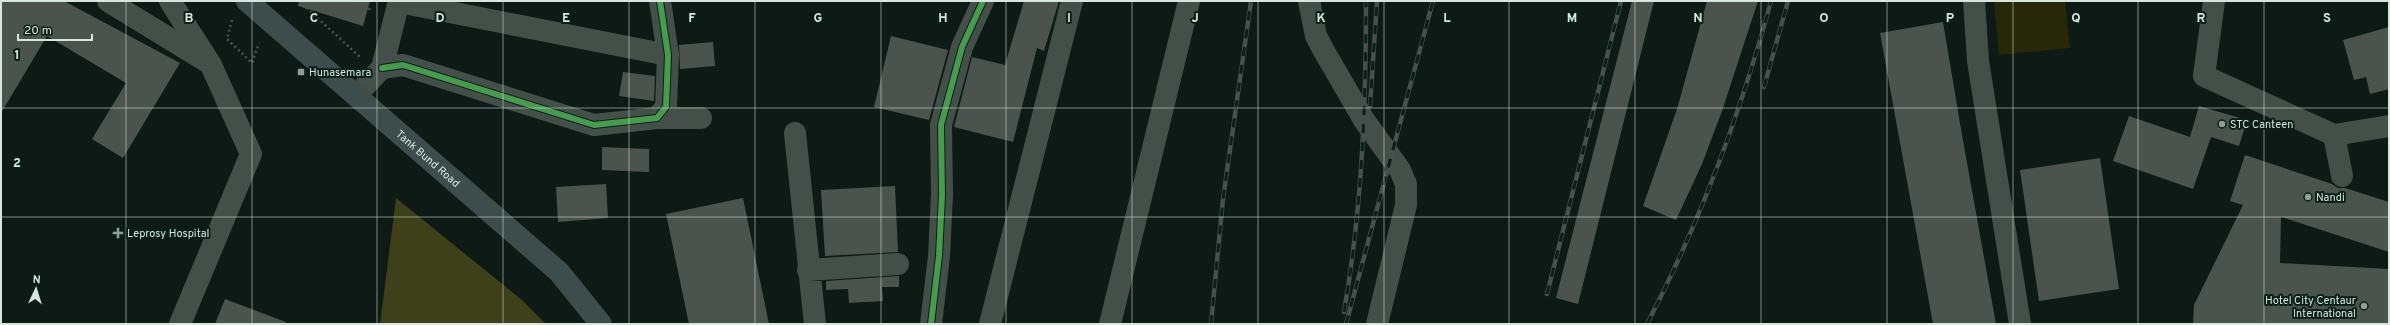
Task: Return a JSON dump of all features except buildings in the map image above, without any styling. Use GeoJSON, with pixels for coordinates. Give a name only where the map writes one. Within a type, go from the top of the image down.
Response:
{"type":"FeatureCollection","features":[{"type":"Feature","properties":{"kind":"main road","name":"Tank Bund Road"},"geometry":{"type":"LineString","coordinates":[[247,1],[559,272],[601,324]]}},
{"type":"Feature","properties":{"kind":"main road","name":"Tank Bund Road"},"geometry":{"type":"LineString","coordinates":[[267,1],[568,264],[616,324]]}},
{"type":"Feature","properties":{"kind":"street"},"geometry":{"type":"LineString","coordinates":[[108,1],[211,65]]}},
{"type":"Feature","properties":{"kind":"street"},"geometry":{"type":"LineString","coordinates":[[170,1],[211,65],[251,154],[180,324]]}},
{"type":"Feature","properties":{"kind":"street"},"geometry":{"type":"LineString","coordinates":[[365,86],[399,1],[668,55]]}},
{"type":"Feature","properties":{"kind":"street"},"geometry":{"type":"LineString","coordinates":[[657,118],[666,107],[668,55],[660,1]]}},
{"type":"Feature","properties":{"kind":"street"},"geometry":{"type":"LineString","coordinates":[[932,324],[941,218],[941,125],[962,47],[983,1]]}},
{"type":"Feature","properties":{"kind":"street"},"geometry":{"type":"LineString","coordinates":[[990,324],[1072,1]]}},
{"type":"Feature","properties":{"kind":"street"},"geometry":{"type":"LineString","coordinates":[[1110,324],[1189,1]]}},
{"type":"Feature","properties":{"kind":"street"},"geometry":{"type":"LineString","coordinates":[[1309,1],[1316,36],[1364,120],[1400,170],[1406,184],[1406,205],[1377,324]]}},
{"type":"Feature","properties":{"kind":"street"},"geometry":{"type":"LineString","coordinates":[[1974,1],[1978,61],[2020,324]]}},
{"type":"Feature","properties":{"kind":"street"},"geometry":{"type":"LineString","coordinates":[[2214,1],[2204,76],[2334,135],[2389,126]]}},
{"type":"Feature","properties":{"kind":"street"},"geometry":{"type":"LineString","coordinates":[[373,64],[403,65],[594,125],[657,118],[701,118]]}},
{"type":"Feature","properties":{"kind":"street"},"geometry":{"type":"LineString","coordinates":[[795,133],[808,270],[815,324]]}},
{"type":"Feature","properties":{"kind":"street"},"geometry":{"type":"LineString","coordinates":[[2334,135],[2342,176]]}},
{"type":"Feature","properties":{"kind":"street"},"geometry":{"type":"LineString","coordinates":[[808,270],[898,264]]}},
{"type":"Feature","properties":{"kind":"path"},"geometry":{"type":"LineString","coordinates":[[299,1],[373,64]]}},
{"type":"Feature","properties":{"kind":"path"},"geometry":{"type":"LineString","coordinates":[[350,1],[378,12]]}},
{"type":"Feature","properties":{"kind":"path"},"geometry":{"type":"LineString","coordinates":[[227,39],[252,63]]}},
{"type":"Feature","properties":{"kind":"green space"},"geometry":{"type":"Polygon","coordinates":[[[1994,1],[2065,1],[2070,48],[1999,55],[1994,1]]]}},
{"type":"Feature","properties":{"kind":"green space"},"geometry":{"type":"Polygon","coordinates":[[[396,198],[522,300],[546,324],[380,324],[396,198]]]}},
{"type":"Feature","properties":{"kind":"railway"},"geometry":{"type":"LineString","coordinates":[[1211,324],[1223,199],[1251,1]]}},
{"type":"Feature","properties":{"kind":"railway"},"geometry":{"type":"LineString","coordinates":[[1344,312],[1355,235],[1362,157],[1366,1]]}},
{"type":"Feature","properties":{"kind":"railway"},"geometry":{"type":"LineString","coordinates":[[1370,106],[1377,1]]}},
{"type":"Feature","properties":{"kind":"railway"},"geometry":{"type":"LineString","coordinates":[[1346,324],[1433,1]]}},
{"type":"Feature","properties":{"kind":"railway"},"geometry":{"type":"LineString","coordinates":[[1547,294],[1621,1]]}},
{"type":"Feature","properties":{"kind":"railway"},"geometry":{"type":"LineString","coordinates":[[1647,324],[1685,246],[1718,166],[1733,125],[1771,1]]}},
{"type":"Feature","properties":{"kind":"railway"},"geometry":{"type":"LineString","coordinates":[[1764,87],[1788,1]]}},
{"type":"Feature","properties":{"kind":"cycle path"},"geometry":{"type":"LineString","coordinates":[[382,68],[403,65],[594,125],[657,118],[666,107],[668,55],[660,1]]}},
{"type":"Feature","properties":{"kind":"cycle path"},"geometry":{"type":"LineString","coordinates":[[931,324],[939,256],[942,195],[941,125],[962,47],[983,1]]}},
{"type":"Feature","properties":{"kind":"place","name":"Hunasemara"},"geometry":{"type":"Point","coordinates":[301,72]}},
{"type":"Feature","properties":{"kind":"place","name":"STC Canteen"},"geometry":{"type":"Point","coordinates":[2222,124]}},
{"type":"Feature","properties":{"kind":"place","name":"Nandi"},"geometry":{"type":"Point","coordinates":[2308,197]}},
{"type":"Feature","properties":{"kind":"place","name":"Leprosy Hospital"},"geometry":{"type":"Point","coordinates":[118,233]}},
{"type":"Feature","properties":{"kind":"place","name":"Hotel City Centaur International"},"geometry":{"type":"Point","coordinates":[2364,306]}}]}
